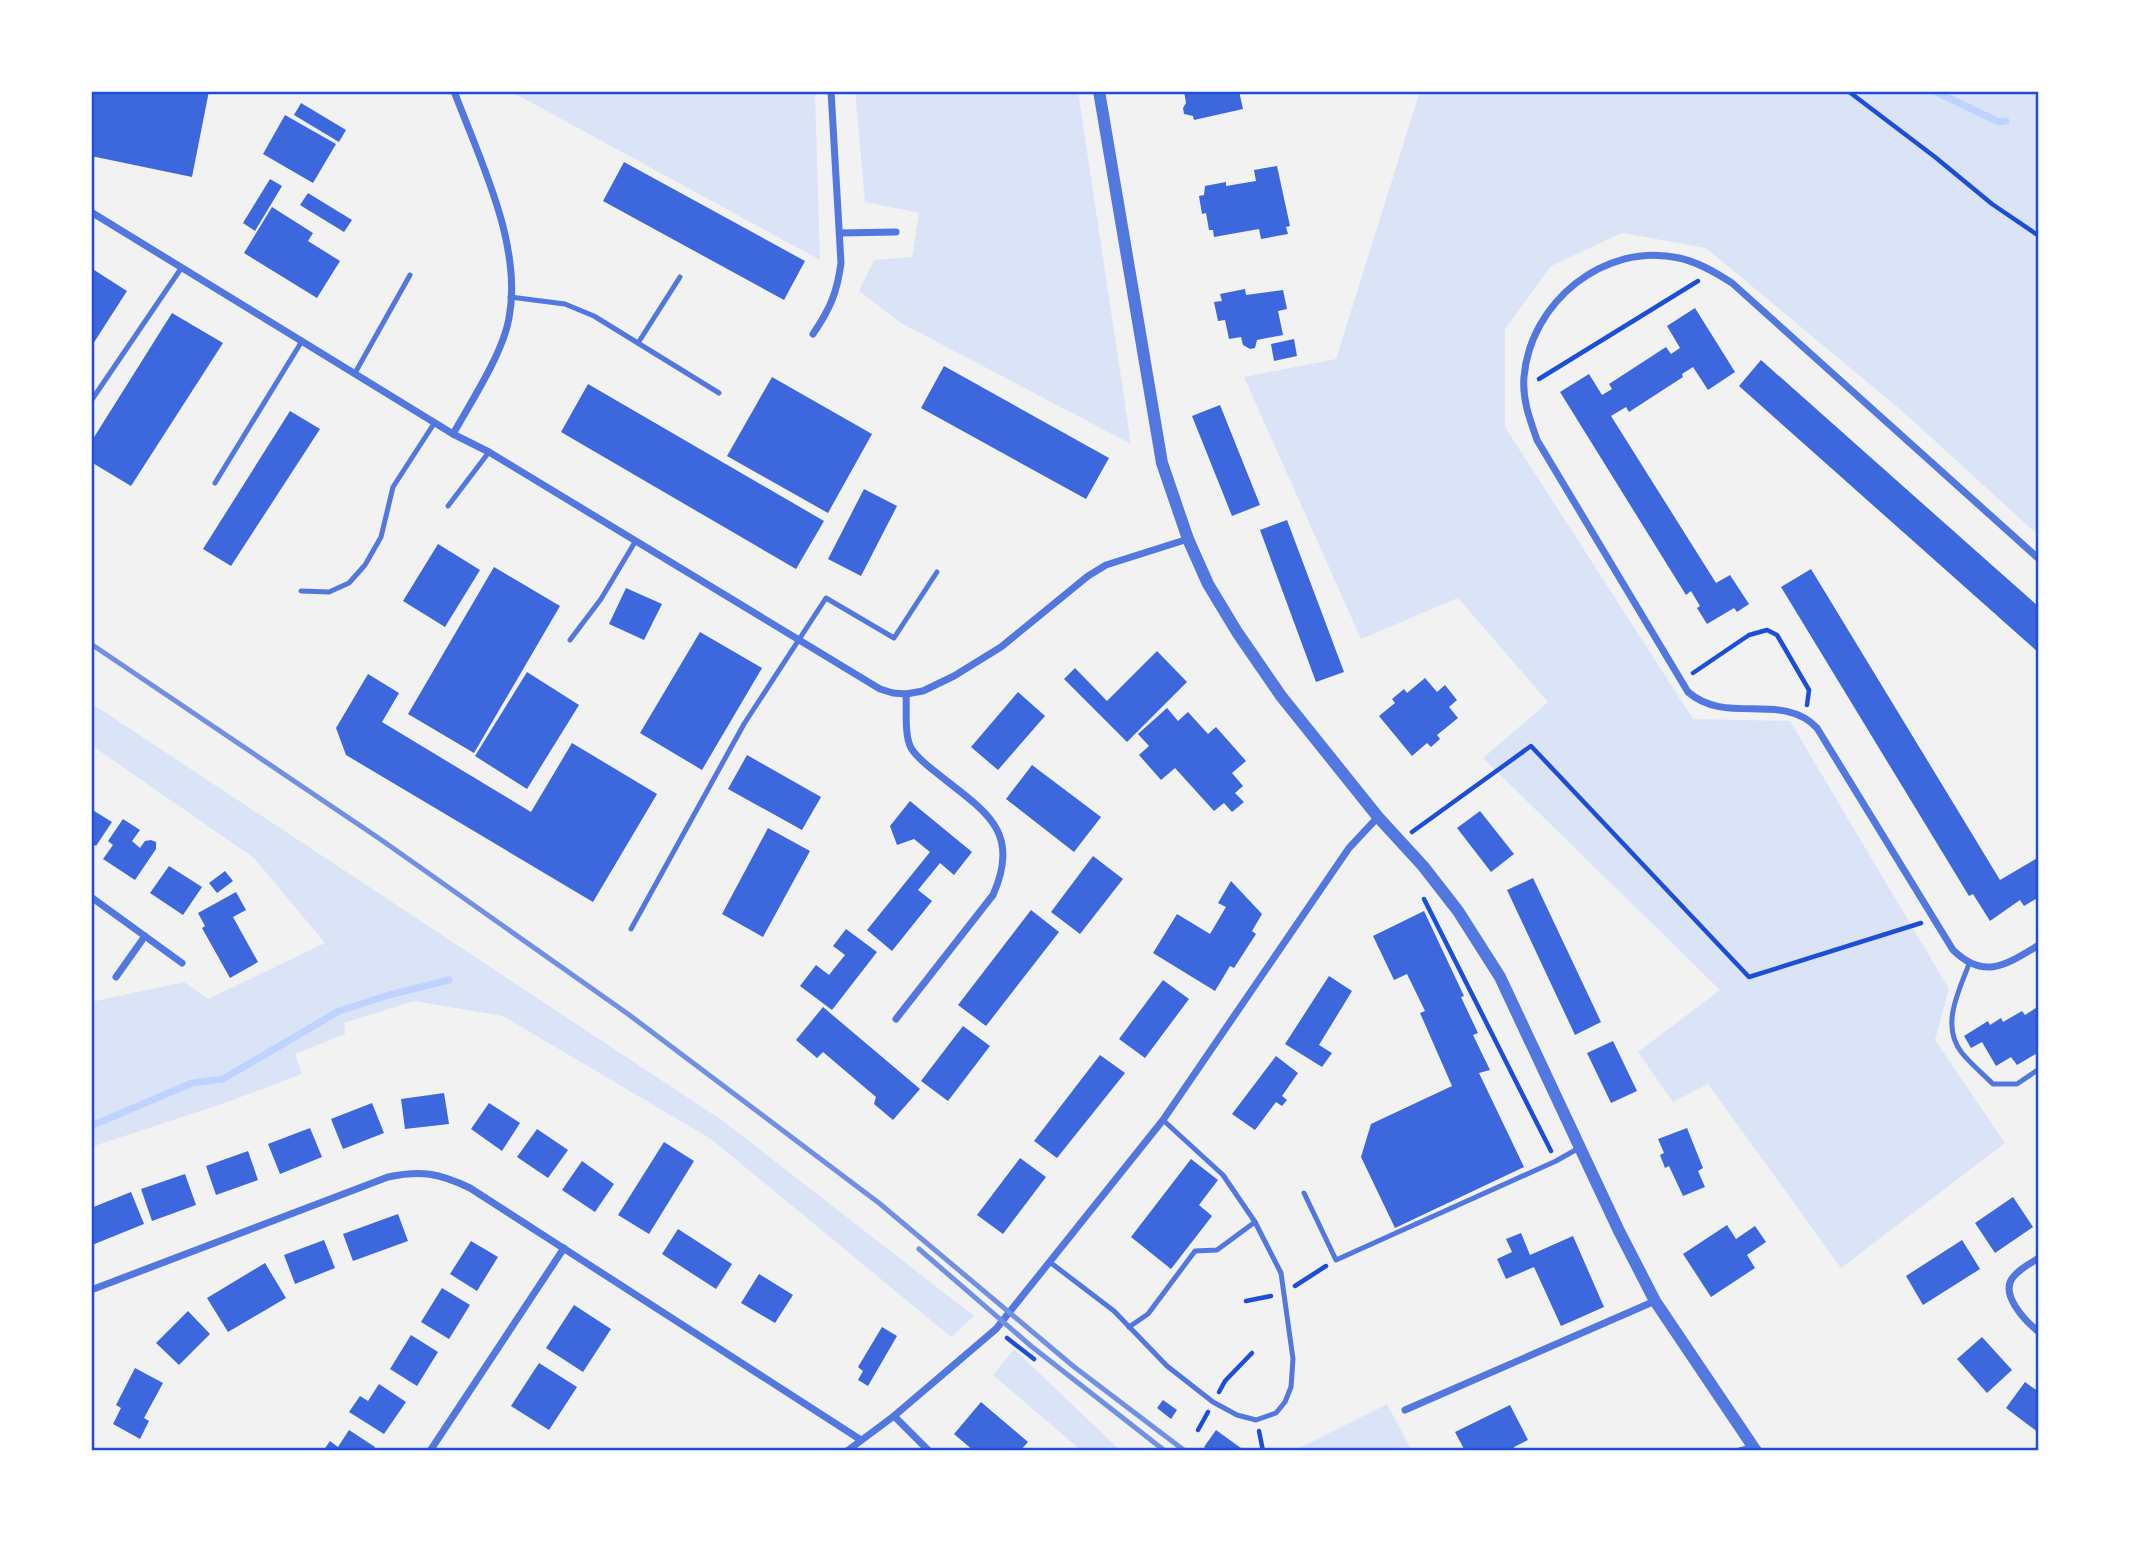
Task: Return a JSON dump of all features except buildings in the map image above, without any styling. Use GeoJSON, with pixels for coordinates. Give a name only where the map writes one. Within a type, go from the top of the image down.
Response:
{"type":"FeatureCollection","features":[{"type":"Feature","properties":{"kind":"street"},"geometry":{"type":"LineString","coordinates":[[453,434],[493,362],[509,318],[512,262],[494,199],[454,91]]}},
{"type":"Feature","properties":{"kind":"street"},"geometry":{"type":"LineString","coordinates":[[813,334],[838,289],[841,263],[831,91]]}},
{"type":"Feature","properties":{"kind":"street"},"geometry":{"type":"LineString","coordinates":[[1098,91],[1162,463],[1188,539],[1208,584],[1237,632],[1289,705],[1378,817],[1458,911],[1500,977],[1619,1231],[1655,1301],[1754,1449],[1739,1451]]}},
{"type":"Feature","properties":{"kind":"street"},"geometry":{"type":"LineString","coordinates":[[91,212],[453,434],[489,452],[880,689],[906,694],[923,691],[954,676],[1001,648],[1088,576],[1106,565],[1188,539]]}},
{"type":"Feature","properties":{"kind":"street"},"geometry":{"type":"LineString","coordinates":[[840,233],[896,233]]}},
{"type":"Feature","properties":{"kind":"street"},"geometry":{"type":"LineString","coordinates":[[2039,559],[1732,283],[1714,272],[1678,257],[1648,256],[1622,260],[1599,268],[1577,281],[1556,302],[1540,324],[1524,376],[1526,408],[1537,440],[1681,681],[1699,701],[1713,707],[1785,710],[1804,715],[1817,728],[1953,950],[1969,964],[1995,967],[2008,963],[2039,945]]}},
{"type":"Feature","properties":{"kind":"street"},"geometry":{"type":"LineString","coordinates":[[896,1020],[993,895],[1001,878],[1005,855],[998,831],[987,813],[925,764],[911,747],[906,694]]}},
{"type":"Feature","properties":{"kind":"street"},"geometry":{"type":"LineString","coordinates":[[847,1451],[894,1416],[996,1329],[1163,1120],[1349,848],[1378,817]]}},
{"type":"Feature","properties":{"kind":"street"},"geometry":{"type":"LineString","coordinates":[[91,897],[182,963]]}},
{"type":"Feature","properties":{"kind":"street"},"geometry":{"type":"LineString","coordinates":[[116,976],[145,936]]}},
{"type":"Feature","properties":{"kind":"street"},"geometry":{"type":"LineString","coordinates":[[91,1290],[387,1177],[412,1172],[449,1178],[470,1188],[860,1440]]}},
{"type":"Feature","properties":{"kind":"street"},"geometry":{"type":"LineString","coordinates":[[430,1451],[564,1248]]}},
{"type":"Feature","properties":{"kind":"street"},"geometry":{"type":"LineString","coordinates":[[2039,1258],[2013,1276],[2010,1285],[2012,1301],[2039,1332]]}},
{"type":"Feature","properties":{"kind":"street"},"geometry":{"type":"LineString","coordinates":[[1405,1410],[1655,1301]]}},
{"type":"Feature","properties":{"kind":"street"},"geometry":{"type":"LineString","coordinates":[[894,1416],[929,1451]]}},
{"type":"Feature","properties":{"kind":"lane"},"geometry":{"type":"LineString","coordinates":[[91,401],[182,267]]}},
{"type":"Feature","properties":{"kind":"lane"},"geometry":{"type":"LineString","coordinates":[[355,373],[410,275]]}},
{"type":"Feature","properties":{"kind":"lane"},"geometry":{"type":"LineString","coordinates":[[638,344],[680,277]]}},
{"type":"Feature","properties":{"kind":"lane"},"geometry":{"type":"LineString","coordinates":[[510,297],[565,304],[594,316],[719,393]]}},
{"type":"Feature","properties":{"kind":"lane"},"geometry":{"type":"LineString","coordinates":[[215,483],[302,341]]}},
{"type":"Feature","properties":{"kind":"lane"},"geometry":{"type":"LineString","coordinates":[[302,591],[329,592],[349,583],[365,565],[381,537],[393,487],[435,421]]}},
{"type":"Feature","properties":{"kind":"lane"},"geometry":{"type":"LineString","coordinates":[[448,506],[489,452]]}},
{"type":"Feature","properties":{"kind":"lane"},"geometry":{"type":"LineString","coordinates":[[570,640],[601,599],[635,542]]}},
{"type":"Feature","properties":{"kind":"lane"},"geometry":{"type":"LineString","coordinates":[[631,929],[744,724],[826,598],[894,638],[937,572]]}},
{"type":"Feature","properties":{"kind":"lane"},"geometry":{"type":"LineString","coordinates":[[1969,964],[1952,1009],[1953,1035],[1960,1051],[1993,1084],[2017,1084],[2039,1069]]}},
{"type":"Feature","properties":{"kind":"lane"},"geometry":{"type":"LineString","coordinates":[[1051,1263],[1114,1311],[1167,1366],[1213,1402],[1237,1415],[1256,1420],[1276,1413],[1285,1402],[1291,1387],[1293,1359],[1281,1273],[1255,1222],[1223,1175],[1163,1120]]}},
{"type":"Feature","properties":{"kind":"lane"},"geometry":{"type":"LineString","coordinates":[[1304,1193],[1336,1260],[1556,1161],[1581,1147]]}},
{"type":"Feature","properties":{"kind":"lane"},"geometry":{"type":"LineString","coordinates":[[1129,1326],[1148,1314],[1195,1251],[1217,1250],[1255,1222]]}},
{"type":"Feature","properties":{"kind":"path"},"geometry":{"type":"LineString","coordinates":[[1848,91],[1936,157],[1992,204],[2039,236]]}},
{"type":"Feature","properties":{"kind":"path"},"geometry":{"type":"LineString","coordinates":[[1524,387],[1714,272]]}},
{"type":"Feature","properties":{"kind":"path"},"geometry":{"type":"LineString","coordinates":[[1681,681],[1749,635],[1767,630],[1777,635],[1810,690],[1804,715]]}},
{"type":"Feature","properties":{"kind":"path"},"geometry":{"type":"LineString","coordinates":[[1400,841],[1531,746],[1749,977],[1933,919]]}},
{"type":"Feature","properties":{"kind":"path"},"geometry":{"type":"LineString","coordinates":[[1424,898],[1556,1161]]}},
{"type":"Feature","properties":{"kind":"path"},"geometry":{"type":"LineString","coordinates":[[1246,1301],[1284,1293],[1336,1260]]}},
{"type":"Feature","properties":{"kind":"path"},"geometry":{"type":"LineString","coordinates":[[996,1329],[1034,1359]]}},
{"type":"Feature","properties":{"kind":"shaded area"},"geometry":{"type":"Polygon","coordinates":[[[510,91],[815,91],[820,260],[510,91]]]}},
{"type":"Feature","properties":{"kind":"shaded area"},"geometry":{"type":"Polygon","coordinates":[[[855,91],[1078,91],[1131,444],[901,323],[859,291],[874,260],[912,257],[919,213],[865,202],[855,91]]]}},
{"type":"Feature","properties":{"kind":"shaded area"},"geometry":{"type":"Polygon","coordinates":[[[1420,91],[2039,91],[2039,536],[1902,411],[1706,248],[1622,233],[1551,266],[1505,329],[1505,427],[1693,719],[1790,721],[1949,989],[1935,1040],[2005,1143],[1841,1268],[1708,1084],[1673,1102],[1638,1052],[1720,990],[1483,758],[1548,702],[1458,598],[1361,639],[1244,377],[1336,359],[1420,91]]]}},
{"type":"Feature","properties":{"kind":"shaded area"},"geometry":{"type":"Polygon","coordinates":[[[91,703],[723,1121],[974,1316],[951,1337],[711,1139],[503,1016],[414,1001],[344,1023],[345,1034],[295,1054],[302,1074],[222,1104],[91,1147],[91,1002],[184,982],[208,999],[325,943],[254,858],[91,745],[91,703]]]}},
{"type":"Feature","properties":{"kind":"shaded area"},"geometry":{"type":"Polygon","coordinates":[[[1014,1349],[1121,1451],[1082,1451],[993,1375],[1014,1349]]]}},
{"type":"Feature","properties":{"kind":"shaded area"},"geometry":{"type":"Polygon","coordinates":[[[1387,1404],[1412,1451],[1293,1451],[1387,1404]]]}},
{"type":"Feature","properties":{"kind":"waterway"},"geometry":{"type":"LineString","coordinates":[[1934,91],[1999,122],[2006,121]]}},
{"type":"Feature","properties":{"kind":"waterway"},"geometry":{"type":"LineString","coordinates":[[91,1126],[192,1083],[223,1079],[339,1011],[449,980]]}},
{"type":"Feature","properties":{"kind":"railway"},"geometry":{"type":"LineString","coordinates":[[91,644],[380,839],[628,1014],[879,1203],[1073,1366],[1185,1451]]}},
{"type":"Feature","properties":{"kind":"railway"},"geometry":{"type":"LineString","coordinates":[[919,1249],[1031,1346],[1165,1451]]}}]}
